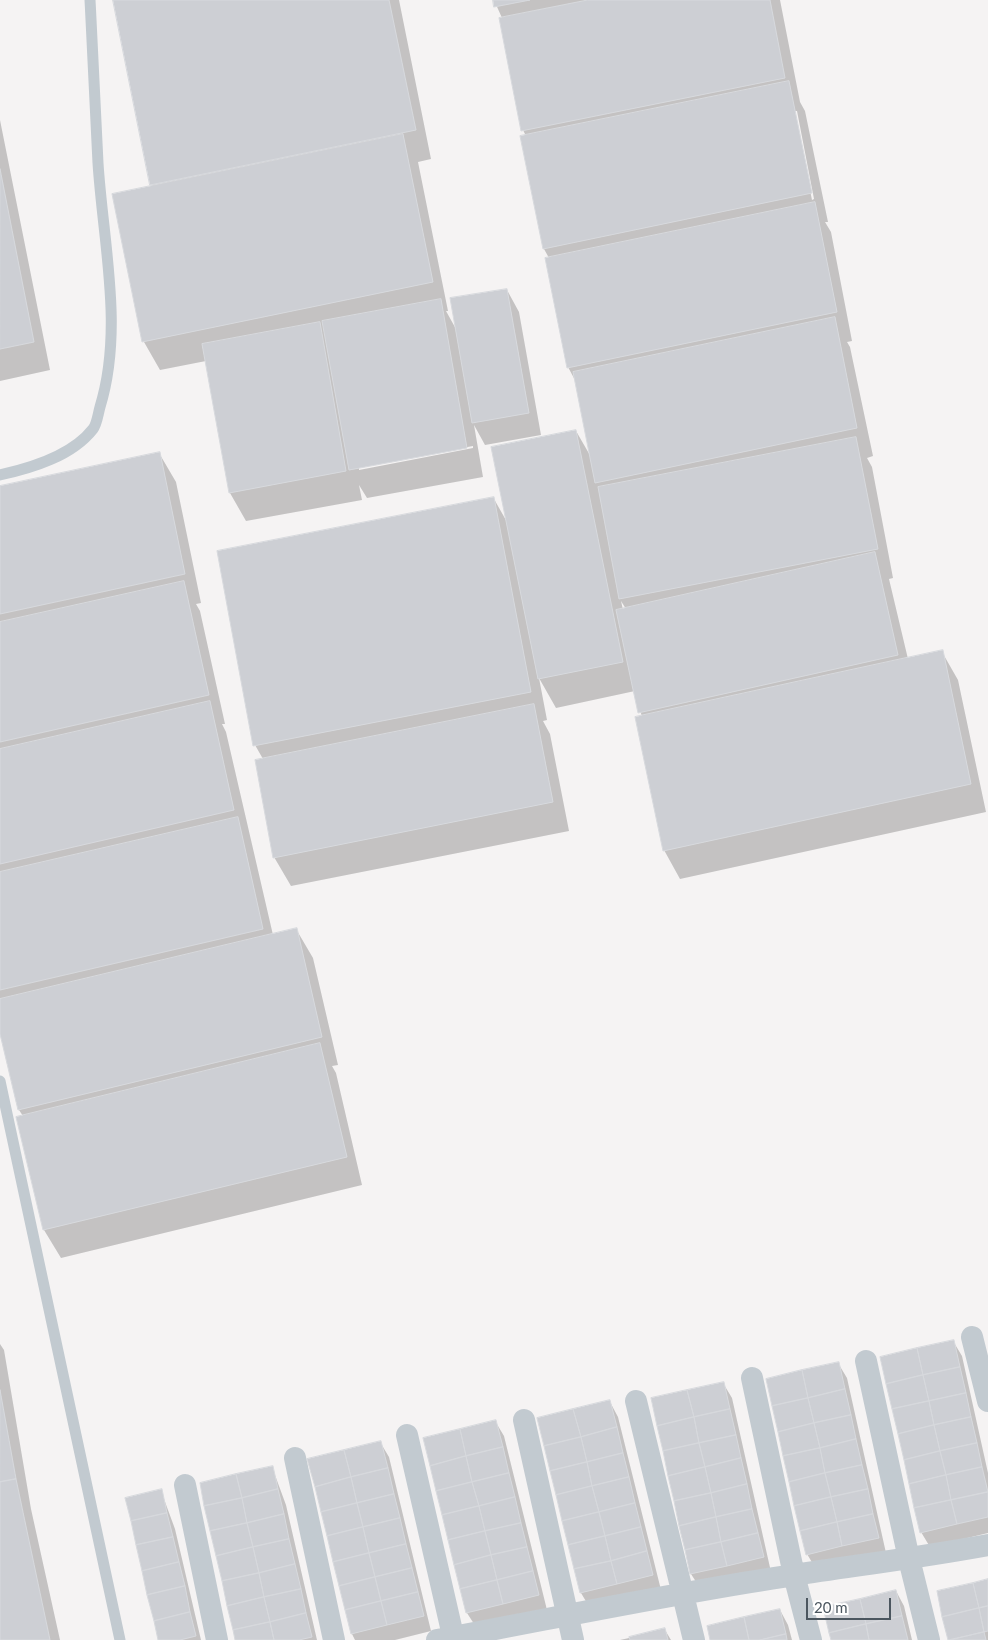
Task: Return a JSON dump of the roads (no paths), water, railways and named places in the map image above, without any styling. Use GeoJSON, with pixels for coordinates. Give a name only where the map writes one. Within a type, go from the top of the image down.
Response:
{"type":"FeatureCollection","features":[{"type":"Feature","properties":{"kind":"street"},"geometry":{"type":"LineString","coordinates":[[972,1337],[988,1401]]}},
{"type":"Feature","properties":{"kind":"street"},"geometry":{"type":"LineString","coordinates":[[866,1361],[909,1559],[930,1640]]}},
{"type":"Feature","properties":{"kind":"street"},"geometry":{"type":"LineString","coordinates":[[752,1378],[794,1575],[811,1640]]}},
{"type":"Feature","properties":{"kind":"street"},"geometry":{"type":"LineString","coordinates":[[636,1401],[694,1640]]}},
{"type":"Feature","properties":{"kind":"street"},"geometry":{"type":"LineString","coordinates":[[524,1420],[573,1640]]}},
{"type":"Feature","properties":{"kind":"street"},"geometry":{"type":"LineString","coordinates":[[407,1435],[448,1639],[566,1614],[794,1575],[909,1559],[988,1545]]}},
{"type":"Feature","properties":{"kind":"street"},"geometry":{"type":"LineString","coordinates":[[295,1458],[334,1640]]}},
{"type":"Feature","properties":{"kind":"street"},"geometry":{"type":"LineString","coordinates":[[186,1485],[217,1640]]}},
{"type":"Feature","properties":{"kind":"lane"},"geometry":{"type":"LineString","coordinates":[[0,475],[29,469],[66,451],[94,428],[103,399],[110,361],[111,301],[98,164],[90,0]]}},
{"type":"Feature","properties":{"kind":"lane"},"geometry":{"type":"LineString","coordinates":[[0,1081],[120,1640]]}}]}
